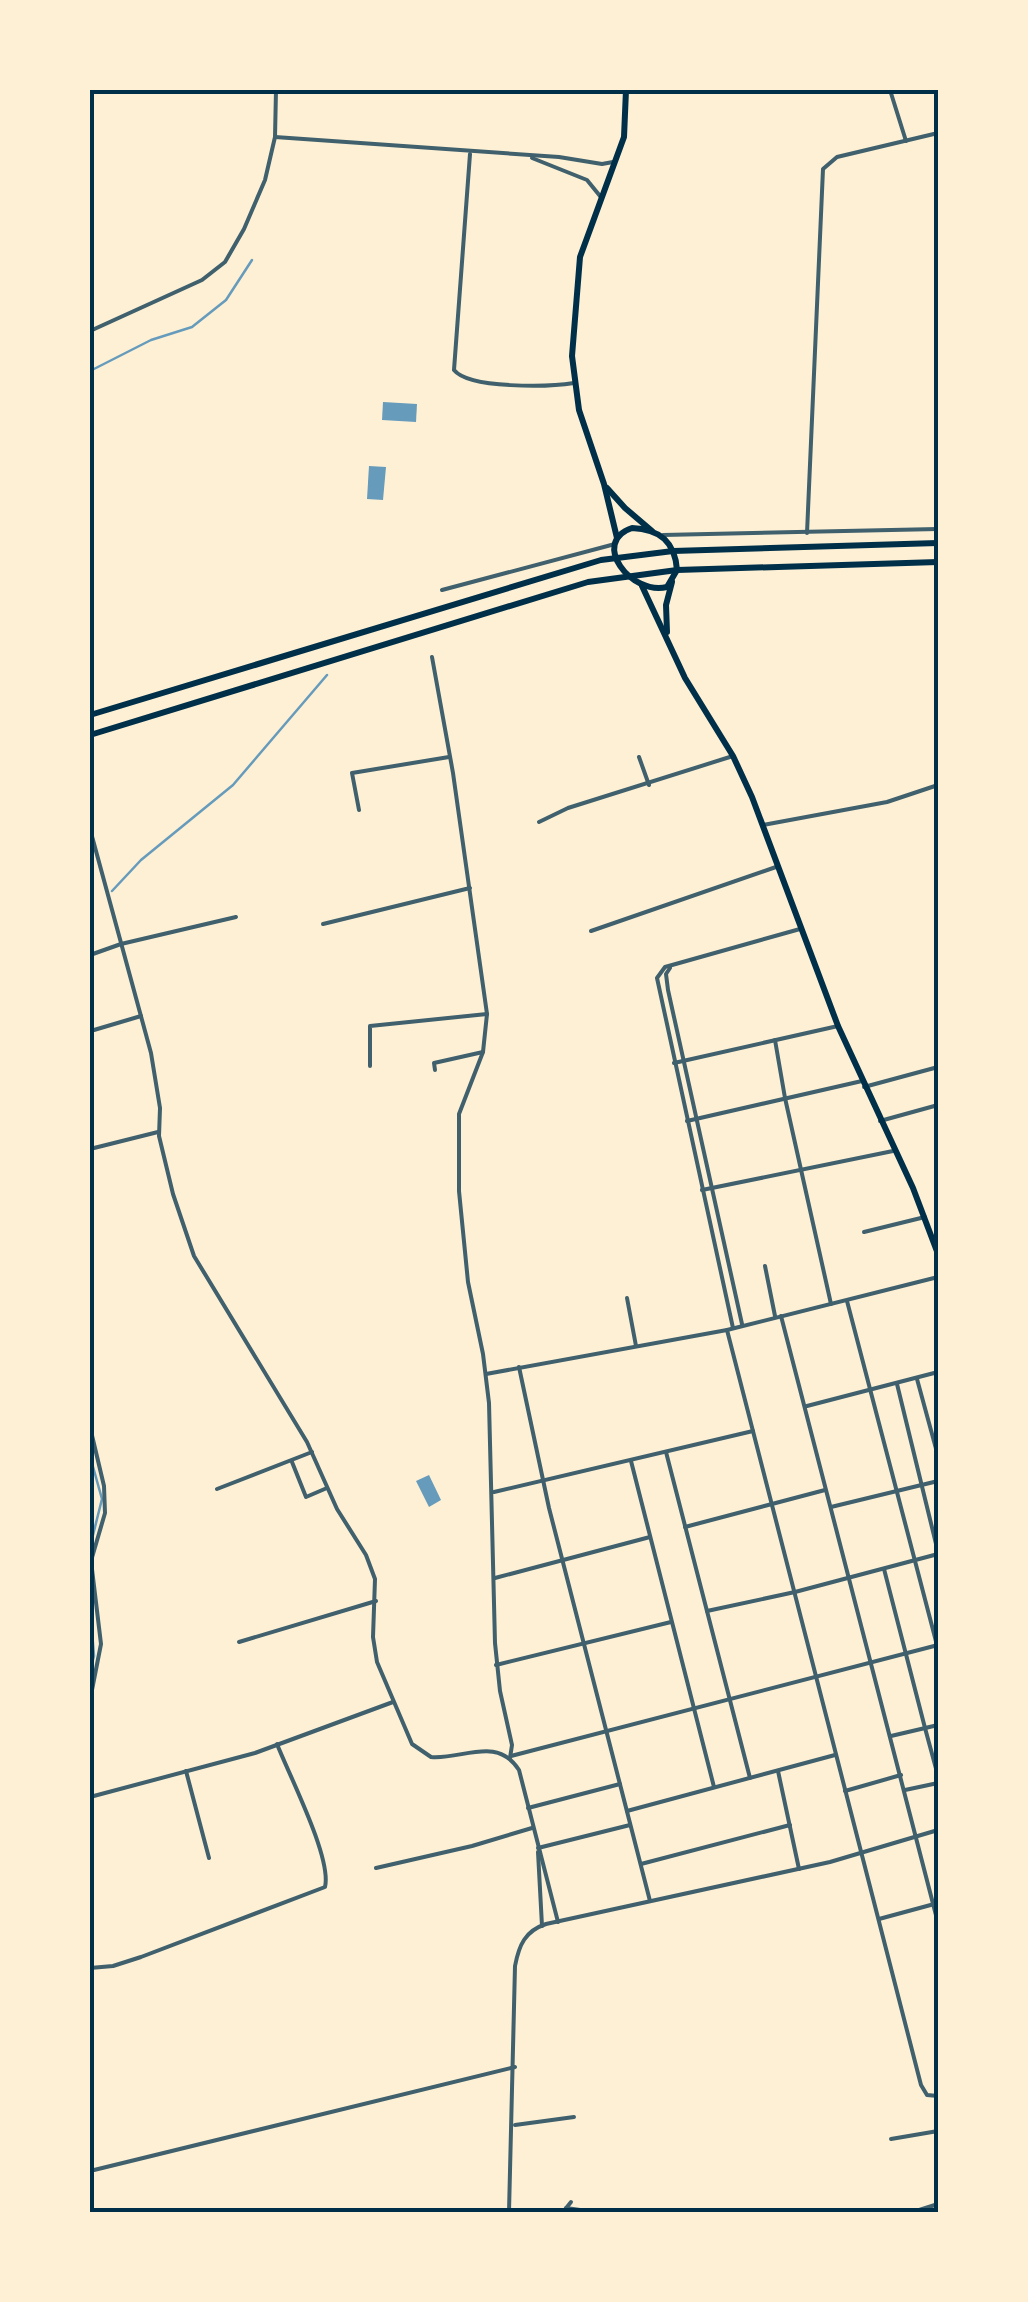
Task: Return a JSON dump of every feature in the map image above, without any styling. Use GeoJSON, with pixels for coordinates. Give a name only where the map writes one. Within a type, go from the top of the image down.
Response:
{"type":"FeatureCollection","features":[{"type":"Feature","properties":{"kind":"main road"},"geometry":{"type":"LineString","coordinates":[[626,90],[626,130],[579,264],[573,340],[574,384],[581,420],[604,484],[616,542],[615,557],[626,574],[642,586],[685,678],[733,756],[764,825],[838,1026],[896,1150],[938,1254]]}},
{"type":"Feature","properties":{"kind":"main road"},"geometry":{"type":"LineString","coordinates":[[604,484],[624,508],[653,532]]}},
{"type":"Feature","properties":{"kind":"main road"},"geometry":{"type":"LineString","coordinates":[[616,542],[621,533],[632,528],[662,535],[674,551],[676,570],[666,604],[668,638]]}},
{"type":"Feature","properties":{"kind":"main road"},"geometry":{"type":"LineString","coordinates":[[90,715],[515,583],[615,557],[674,551],[938,543]]}},
{"type":"Feature","properties":{"kind":"main road"},"geometry":{"type":"LineString","coordinates":[[90,734],[547,594],[626,574],[938,562]]}},
{"type":"Feature","properties":{"kind":"main road"},"geometry":{"type":"LineString","coordinates":[[642,586],[663,588],[672,582]]}},
{"type":"Feature","properties":{"kind":"street"},"geometry":{"type":"LineString","coordinates":[[90,331],[202,280],[225,262],[265,180],[274,137],[276,90]]}},
{"type":"Feature","properties":{"kind":"street"},"geometry":{"type":"LineString","coordinates":[[890,90],[906,141]]}},
{"type":"Feature","properties":{"kind":"street"},"geometry":{"type":"LineString","coordinates":[[807,533],[820,183],[825,164],[938,134]]}},
{"type":"Feature","properties":{"kind":"street"},"geometry":{"type":"LineString","coordinates":[[274,137],[559,157],[602,164],[616,160]]}},
{"type":"Feature","properties":{"kind":"street"},"geometry":{"type":"LineString","coordinates":[[470,152],[454,370],[471,380],[541,386],[574,384]]}},
{"type":"Feature","properties":{"kind":"street"},"geometry":{"type":"LineString","coordinates":[[522,156],[588,180],[597,189],[600,202]]}},
{"type":"Feature","properties":{"kind":"street"},"geometry":{"type":"LineString","coordinates":[[662,535],[938,529]]}},
{"type":"Feature","properties":{"kind":"street"},"geometry":{"type":"LineString","coordinates":[[442,590],[616,542]]}},
{"type":"Feature","properties":{"kind":"street"},"geometry":{"type":"LineString","coordinates":[[432,657],[487,1014],[483,1052],[458,1114],[461,1230],[486,1374],[496,1665],[512,1744],[510,1757]]}},
{"type":"Feature","properties":{"kind":"street"},"geometry":{"type":"LineString","coordinates":[[538,822],[568,808],[733,756]]}},
{"type":"Feature","properties":{"kind":"street"},"geometry":{"type":"LineString","coordinates":[[359,810],[352,773],[450,757]]}},
{"type":"Feature","properties":{"kind":"street"},"geometry":{"type":"LineString","coordinates":[[639,757],[648,785]]}},
{"type":"Feature","properties":{"kind":"street"},"geometry":{"type":"LineString","coordinates":[[764,825],[886,802],[938,786]]}},
{"type":"Feature","properties":{"kind":"street"},"geometry":{"type":"LineString","coordinates":[[90,828],[152,1053],[160,1108],[159,1132],[173,1194],[194,1256],[312,1452],[327,1488],[366,1555],[375,1578],[375,1651],[412,1744],[424,1755],[438,1758],[482,1750],[510,1757],[519,1770],[558,1922]]}},
{"type":"Feature","properties":{"kind":"street"},"geometry":{"type":"LineString","coordinates":[[90,858],[98,856]]}},
{"type":"Feature","properties":{"kind":"street"},"geometry":{"type":"LineString","coordinates":[[591,931],[779,866]]}},
{"type":"Feature","properties":{"kind":"street"},"geometry":{"type":"LineString","coordinates":[[323,924],[470,888]]}},
{"type":"Feature","properties":{"kind":"street"},"geometry":{"type":"LineString","coordinates":[[90,955],[236,916]]}},
{"type":"Feature","properties":{"kind":"street"},"geometry":{"type":"LineString","coordinates":[[800,929],[673,965],[661,970],[656,984],[753,1432],[923,2090],[927,2096],[938,2096]]}},
{"type":"Feature","properties":{"kind":"street"},"geometry":{"type":"LineString","coordinates":[[673,965],[666,979],[742,1324]]}},
{"type":"Feature","properties":{"kind":"street"},"geometry":{"type":"LineString","coordinates":[[370,1066],[370,1026],[487,1014]]}},
{"type":"Feature","properties":{"kind":"street"},"geometry":{"type":"LineString","coordinates":[[94,1030],[141,1016]]}},
{"type":"Feature","properties":{"kind":"street"},"geometry":{"type":"LineString","coordinates":[[674,1063],[838,1026]]}},
{"type":"Feature","properties":{"kind":"street"},"geometry":{"type":"LineString","coordinates":[[775,1040],[831,1304]]}},
{"type":"Feature","properties":{"kind":"street"},"geometry":{"type":"LineString","coordinates":[[435,1070],[434,1063],[483,1052]]}},
{"type":"Feature","properties":{"kind":"street"},"geometry":{"type":"LineString","coordinates":[[687,1121],[938,1068]]}},
{"type":"Feature","properties":{"kind":"street"},"geometry":{"type":"LineString","coordinates":[[880,1120],[938,1106]]}},
{"type":"Feature","properties":{"kind":"street"},"geometry":{"type":"LineString","coordinates":[[90,1150],[159,1132]]}},
{"type":"Feature","properties":{"kind":"street"},"geometry":{"type":"LineString","coordinates":[[702,1190],[896,1150]]}},
{"type":"Feature","properties":{"kind":"street"},"geometry":{"type":"LineString","coordinates":[[864,1232],[925,1217]]}},
{"type":"Feature","properties":{"kind":"street"},"geometry":{"type":"LineString","coordinates":[[765,1266],[938,1922]]}},
{"type":"Feature","properties":{"kind":"street"},"geometry":{"type":"LineString","coordinates":[[486,1374],[730,1329],[938,1277]]}},
{"type":"Feature","properties":{"kind":"street"},"geometry":{"type":"LineString","coordinates":[[628,1298],[636,1346]]}},
{"type":"Feature","properties":{"kind":"street"},"geometry":{"type":"LineString","coordinates":[[510,1757],[938,1646],[846,1301]]}},
{"type":"Feature","properties":{"kind":"street"},"geometry":{"type":"LineString","coordinates":[[519,1368],[563,1561],[650,1900]]}},
{"type":"Feature","properties":{"kind":"street"},"geometry":{"type":"LineString","coordinates":[[805,1406],[938,1372]]}},
{"type":"Feature","properties":{"kind":"street"},"geometry":{"type":"LineString","coordinates":[[917,1379],[938,1456]]}},
{"type":"Feature","properties":{"kind":"street"},"geometry":{"type":"LineString","coordinates":[[706,1611],[938,1553],[898,1384]]}},
{"type":"Feature","properties":{"kind":"street"},"geometry":{"type":"LineString","coordinates":[[90,1427],[104,1486],[105,1513],[91,1560],[101,1644],[90,1700]]}},
{"type":"Feature","properties":{"kind":"street"},"geometry":{"type":"LineString","coordinates":[[493,1492],[753,1432]]}},
{"type":"Feature","properties":{"kind":"street"},"geometry":{"type":"LineString","coordinates":[[217,1489],[312,1452]]}},
{"type":"Feature","properties":{"kind":"street"},"geometry":{"type":"LineString","coordinates":[[666,1452],[750,1778]]}},
{"type":"Feature","properties":{"kind":"street"},"geometry":{"type":"LineString","coordinates":[[291,1460],[306,1497],[327,1488]]}},
{"type":"Feature","properties":{"kind":"street"},"geometry":{"type":"LineString","coordinates":[[631,1461],[714,1787]]}},
{"type":"Feature","properties":{"kind":"street"},"geometry":{"type":"LineString","coordinates":[[831,1508],[938,1481]]}},
{"type":"Feature","properties":{"kind":"street"},"geometry":{"type":"LineString","coordinates":[[685,1527],[826,1490]]}},
{"type":"Feature","properties":{"kind":"street"},"geometry":{"type":"LineString","coordinates":[[494,1579],[650,1537]]}},
{"type":"Feature","properties":{"kind":"street"},"geometry":{"type":"LineString","coordinates":[[884,1569],[938,1780],[906,1790]]}},
{"type":"Feature","properties":{"kind":"street"},"geometry":{"type":"LineString","coordinates":[[239,1642],[376,1601]]}},
{"type":"Feature","properties":{"kind":"street"},"geometry":{"type":"LineString","coordinates":[[496,1665],[672,1622]]}},
{"type":"Feature","properties":{"kind":"street"},"geometry":{"type":"LineString","coordinates":[[90,1797],[277,1744],[393,1702]]}},
{"type":"Feature","properties":{"kind":"street"},"geometry":{"type":"LineString","coordinates":[[891,1736],[938,1725]]}},
{"type":"Feature","properties":{"kind":"street"},"geometry":{"type":"LineString","coordinates":[[90,1968],[142,1958],[325,1887],[327,1872],[319,1847],[277,1744]]}},
{"type":"Feature","properties":{"kind":"street"},"geometry":{"type":"LineString","coordinates":[[627,1811],[836,1754]]}},
{"type":"Feature","properties":{"kind":"street"},"geometry":{"type":"LineString","coordinates":[[778,1770],[799,1869]]}},
{"type":"Feature","properties":{"kind":"street"},"geometry":{"type":"LineString","coordinates":[[186,1771],[209,1858]]}},
{"type":"Feature","properties":{"kind":"street"},"geometry":{"type":"LineString","coordinates":[[845,1791],[902,1774]]}},
{"type":"Feature","properties":{"kind":"street"},"geometry":{"type":"LineString","coordinates":[[528,1808],[620,1784]]}},
{"type":"Feature","properties":{"kind":"street"},"geometry":{"type":"LineString","coordinates":[[641,1864],[790,1824]]}},
{"type":"Feature","properties":{"kind":"street"},"geometry":{"type":"LineString","coordinates":[[538,1848],[631,1825]]}},
{"type":"Feature","properties":{"kind":"street"},"geometry":{"type":"LineString","coordinates":[[376,1868],[533,1828]]}},
{"type":"Feature","properties":{"kind":"street"},"geometry":{"type":"LineString","coordinates":[[509,2212],[515,1966],[526,1936],[542,1926],[799,1869],[938,1830]]}},
{"type":"Feature","properties":{"kind":"street"},"geometry":{"type":"LineString","coordinates":[[538,1848],[542,1926]]}},
{"type":"Feature","properties":{"kind":"street"},"geometry":{"type":"LineString","coordinates":[[879,1919],[936,1904]]}},
{"type":"Feature","properties":{"kind":"street"},"geometry":{"type":"LineString","coordinates":[[90,2171],[514,2067]]}},
{"type":"Feature","properties":{"kind":"street"},"geometry":{"type":"LineString","coordinates":[[512,2126],[574,2117]]}},
{"type":"Feature","properties":{"kind":"street"},"geometry":{"type":"LineString","coordinates":[[891,2139],[938,2131]]}},
{"type":"Feature","properties":{"kind":"street"},"geometry":{"type":"LineString","coordinates":[[564,2210],[571,2202]]}},
{"type":"Feature","properties":{"kind":"street"},"geometry":{"type":"LineString","coordinates":[[912,2212],[938,2204]]}},
{"type":"Feature","properties":{"kind":"street"},"geometry":{"type":"LineString","coordinates":[[564,2210],[594,2212]]}},
{"type":"Feature","properties":{"kind":"water"},"geometry":{"type":"Polygon","coordinates":[[[383,402],[417,404],[416,422],[382,420],[383,402]]]}},
{"type":"Feature","properties":{"kind":"water"},"geometry":{"type":"Polygon","coordinates":[[[369,466],[386,467],[383,500],[367,499],[369,466]]]}},
{"type":"Feature","properties":{"kind":"water"},"geometry":{"type":"Polygon","coordinates":[[[429,1475],[441,1500],[429,1507],[416,1481],[429,1475]]]}},
{"type":"Feature","properties":{"kind":"waterway"},"geometry":{"type":"LineString","coordinates":[[90,371],[151,340],[192,327],[226,300],[252,260]]}},
{"type":"Feature","properties":{"kind":"waterway"},"geometry":{"type":"LineString","coordinates":[[112,891],[141,860],[233,785],[327,675]]}},
{"type":"Feature","properties":{"kind":"waterway"},"geometry":{"type":"LineString","coordinates":[[90,1456],[102,1499],[90,1547]]}},
{"type":"Feature","properties":{"kind":"waterway"},"geometry":{"type":"LineString","coordinates":[[90,1605],[94,1656],[90,1671]]}}]}
